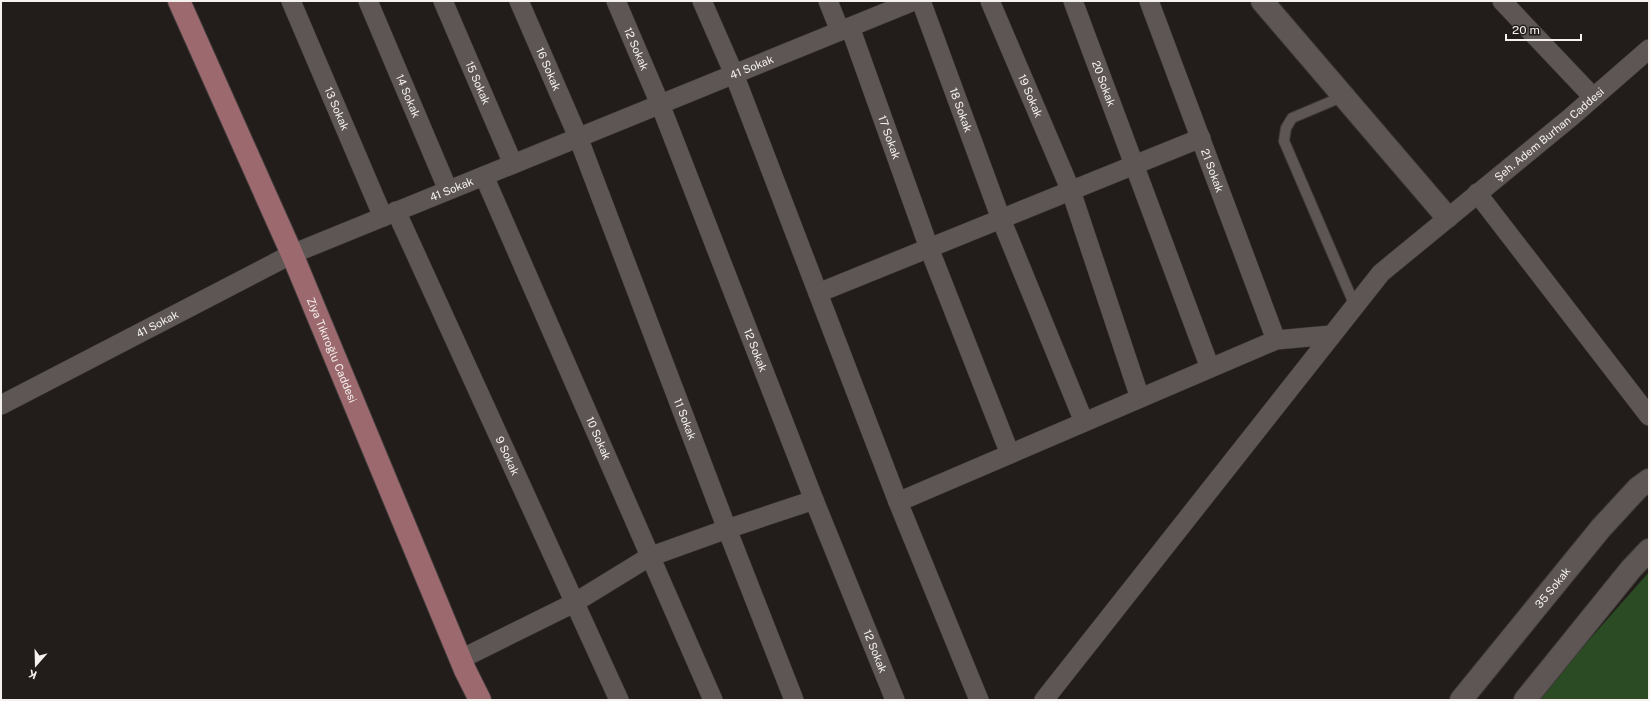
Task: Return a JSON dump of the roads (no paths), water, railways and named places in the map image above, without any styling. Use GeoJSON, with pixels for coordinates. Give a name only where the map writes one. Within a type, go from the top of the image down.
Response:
{"type":"FeatureCollection","features":[{"type":"Feature","properties":{"kind":"main road","name":"Ziya Tıkıroğlu Caddesi"},"geometry":{"type":"LineString","coordinates":[[179,1],[292,254],[465,670],[480,700]]}},
{"type":"Feature","properties":{"kind":"street","name":"13 Sokak"},"geometry":{"type":"LineString","coordinates":[[291,1],[390,214]]}},
{"type":"Feature","properties":{"kind":"street","name":"14 Sokak"},"geometry":{"type":"LineString","coordinates":[[368,1],[448,190]]}},
{"type":"Feature","properties":{"kind":"street","name":"15 Sokak"},"geometry":{"type":"LineString","coordinates":[[443,1],[513,164]]}},
{"type":"Feature","properties":{"kind":"street","name":"16 Sokak"},"geometry":{"type":"LineString","coordinates":[[519,1],[578,138]]}},
{"type":"Feature","properties":{"kind":"street","name":"12 Sokak"},"geometry":{"type":"LineString","coordinates":[[616,1],[660,104],[814,500],[894,700]]}},
{"type":"Feature","properties":{"kind":"street"},"geometry":{"type":"LineString","coordinates":[[702,1],[734,74],[898,502],[979,700]]}},
{"type":"Feature","properties":{"kind":"street","name":"17 Sokak"},"geometry":{"type":"LineString","coordinates":[[828,1],[845,29],[1010,454]]}},
{"type":"Feature","properties":{"kind":"street","name":"19 Sokak"},"geometry":{"type":"LineString","coordinates":[[990,1],[1071,191],[1140,398]]}},
{"type":"Feature","properties":{"kind":"street","name":"20 Sokak"},"geometry":{"type":"LineString","coordinates":[[1073,1],[1136,165],[1210,368]]}},
{"type":"Feature","properties":{"kind":"street","name":"21 Sokak"},"geometry":{"type":"LineString","coordinates":[[1149,1],[1276,340]]}},
{"type":"Feature","properties":{"kind":"street"},"geometry":{"type":"LineString","coordinates":[[1262,1],[1447,217]]}},
{"type":"Feature","properties":{"kind":"street"},"geometry":{"type":"LineString","coordinates":[[1502,1],[1593,97]]}},
{"type":"Feature","properties":{"kind":"street","name":"41 Sokak"},"geometry":{"type":"LineString","coordinates":[[1,405],[292,254],[912,2]]}},
{"type":"Feature","properties":{"kind":"street","name":"18 Sokak"},"geometry":{"type":"LineString","coordinates":[[912,2],[1084,422]]}},
{"type":"Feature","properties":{"kind":"street","name":"Şeh. Adem Burhan Caddesi"},"geometry":{"type":"LineString","coordinates":[[1044,700],[1380,273],[1649,49]]}},
{"type":"Feature","properties":{"kind":"street","name":"11 Sokak"},"geometry":{"type":"LineString","coordinates":[[578,138],[794,700]]}},
{"type":"Feature","properties":{"kind":"street"},"geometry":{"type":"LineString","coordinates":[[818,293],[1201,138]]}},
{"type":"Feature","properties":{"kind":"street","name":"10 Sokak"},"geometry":{"type":"LineString","coordinates":[[484,176],[712,700]]}},
{"type":"Feature","properties":{"kind":"street"},"geometry":{"type":"LineString","coordinates":[[1477,193],[1649,416]]}},
{"type":"Feature","properties":{"kind":"street","name":"9 Sokak"},"geometry":{"type":"LineString","coordinates":[[390,214],[619,700]]}},
{"type":"Feature","properties":{"kind":"street"},"geometry":{"type":"LineString","coordinates":[[898,502],[1276,340],[1331,336]]}},
{"type":"Feature","properties":{"kind":"street","name":"35 Sokak"},"geometry":{"type":"LineString","coordinates":[[1461,700],[1601,528],[1638,488],[1649,480]]}},
{"type":"Feature","properties":{"kind":"street"},"geometry":{"type":"LineString","coordinates":[[461,659],[574,603],[649,557],[814,500]]}},
{"type":"Feature","properties":{"kind":"street"},"geometry":{"type":"LineString","coordinates":[[1525,700],[1626,575],[1649,550]]}},
{"type":"Feature","properties":{"kind":"lane"},"geometry":{"type":"LineString","coordinates":[[1344,96],[1292,118],[1286,128],[1284,140],[1355,306]]}}]}
